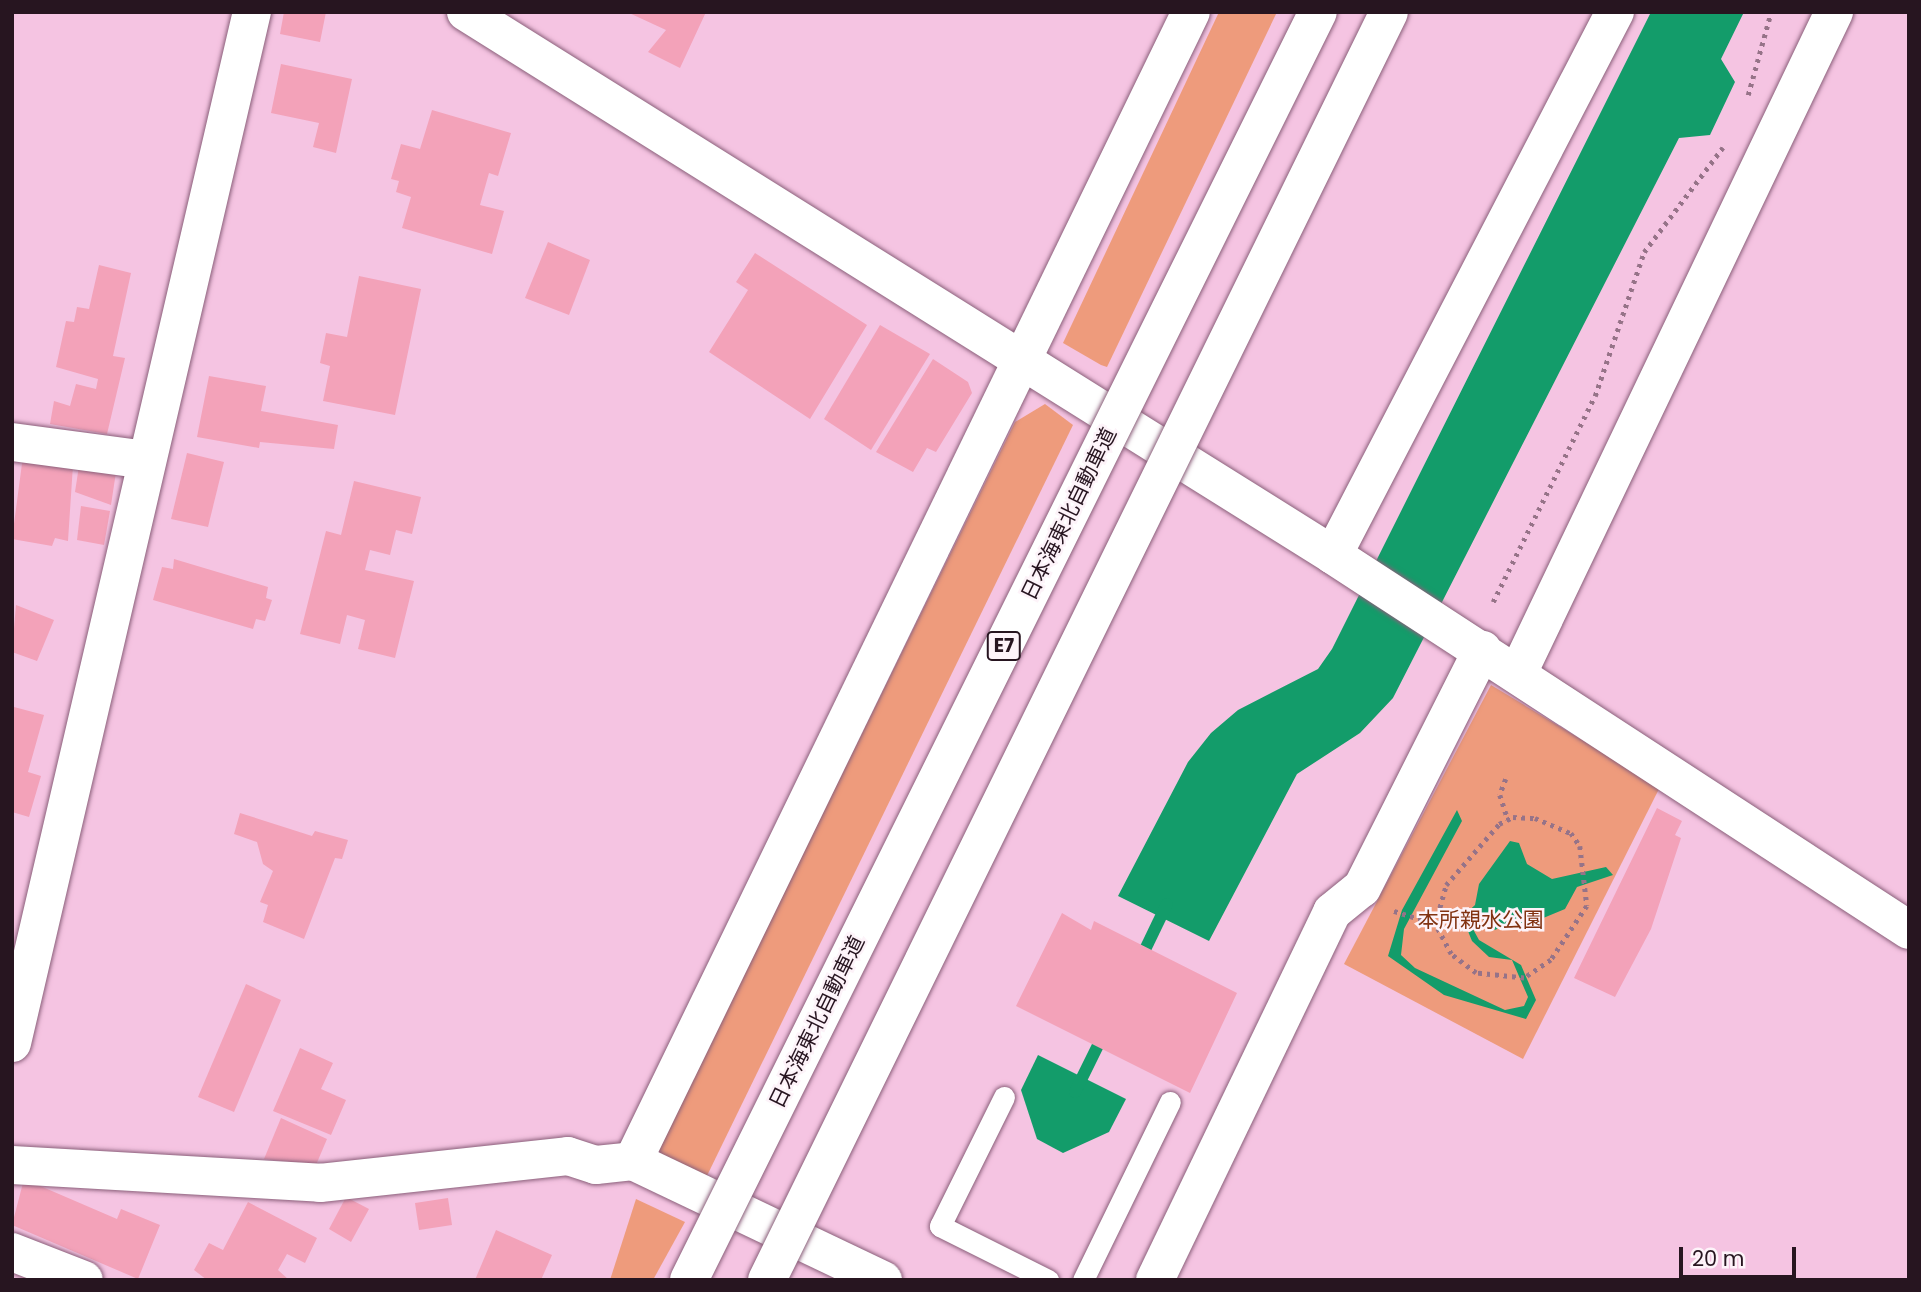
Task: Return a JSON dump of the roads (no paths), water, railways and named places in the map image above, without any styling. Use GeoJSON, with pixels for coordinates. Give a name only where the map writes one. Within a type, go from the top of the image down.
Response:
{"type":"FeatureCollection","features":[{"type":"Feature","properties":{"kind":"main road"},"geometry":{"type":"LineString","coordinates":[[12,1043],[251,12]]}},
{"type":"Feature","properties":{"kind":"main road"},"geometry":{"type":"LineString","coordinates":[[466,12],[1334,555],[1909,930]]}},
{"type":"Feature","properties":{"kind":"main road"},"geometry":{"type":"LineString","coordinates":[[633,1161],[1020,359],[1191,12]]}},
{"type":"Feature","properties":{"kind":"main road","name":"日本海東北自動車道"},"geometry":{"type":"LineString","coordinates":[[689,1280],[1318,12]]}},
{"type":"Feature","properties":{"kind":"main road"},"geometry":{"type":"LineString","coordinates":[[767,1280],[1389,12]]}},
{"type":"Feature","properties":{"kind":"main road"},"geometry":{"type":"LineString","coordinates":[[1334,555],[1615,12]]}},
{"type":"Feature","properties":{"kind":"main road"},"geometry":{"type":"LineString","coordinates":[[1518,673],[1834,12]]}},
{"type":"Feature","properties":{"kind":"main road"},"geometry":{"type":"LineString","coordinates":[[12,442],[148,460]]}},
{"type":"Feature","properties":{"kind":"main road"},"geometry":{"type":"LineString","coordinates":[[1155,1280],[1332,912],[1362,888],[1482,650]]}},
{"type":"Feature","properties":{"kind":"main road"},"geometry":{"type":"LineString","coordinates":[[12,1165],[320,1183],[568,1156],[596,1165],[633,1161],[883,1280]]}},
{"type":"Feature","properties":{"kind":"main road"},"geometry":{"type":"LineString","coordinates":[[12,1252],[83,1280]]}},
{"type":"Feature","properties":{"kind":"lane"},"geometry":{"type":"LineString","coordinates":[[1004,1097],[940,1226],[1048,1280]]}},
{"type":"Feature","properties":{"kind":"lane"},"geometry":{"type":"LineString","coordinates":[[1083,1280],[1170,1102]]}},
{"type":"Feature","properties":{"kind":"waterway"},"geometry":{"type":"LineString","coordinates":[[1140,960],[1167,904]]}},
{"type":"Feature","properties":{"kind":"waterway"},"geometry":{"type":"LineString","coordinates":[[1075,1092],[1104,1033]]}},
{"type":"Feature","properties":{"kind":"park label","name":"本所親水公園"},"geometry":{"type":"Point","coordinates":[1481,920]}}]}
